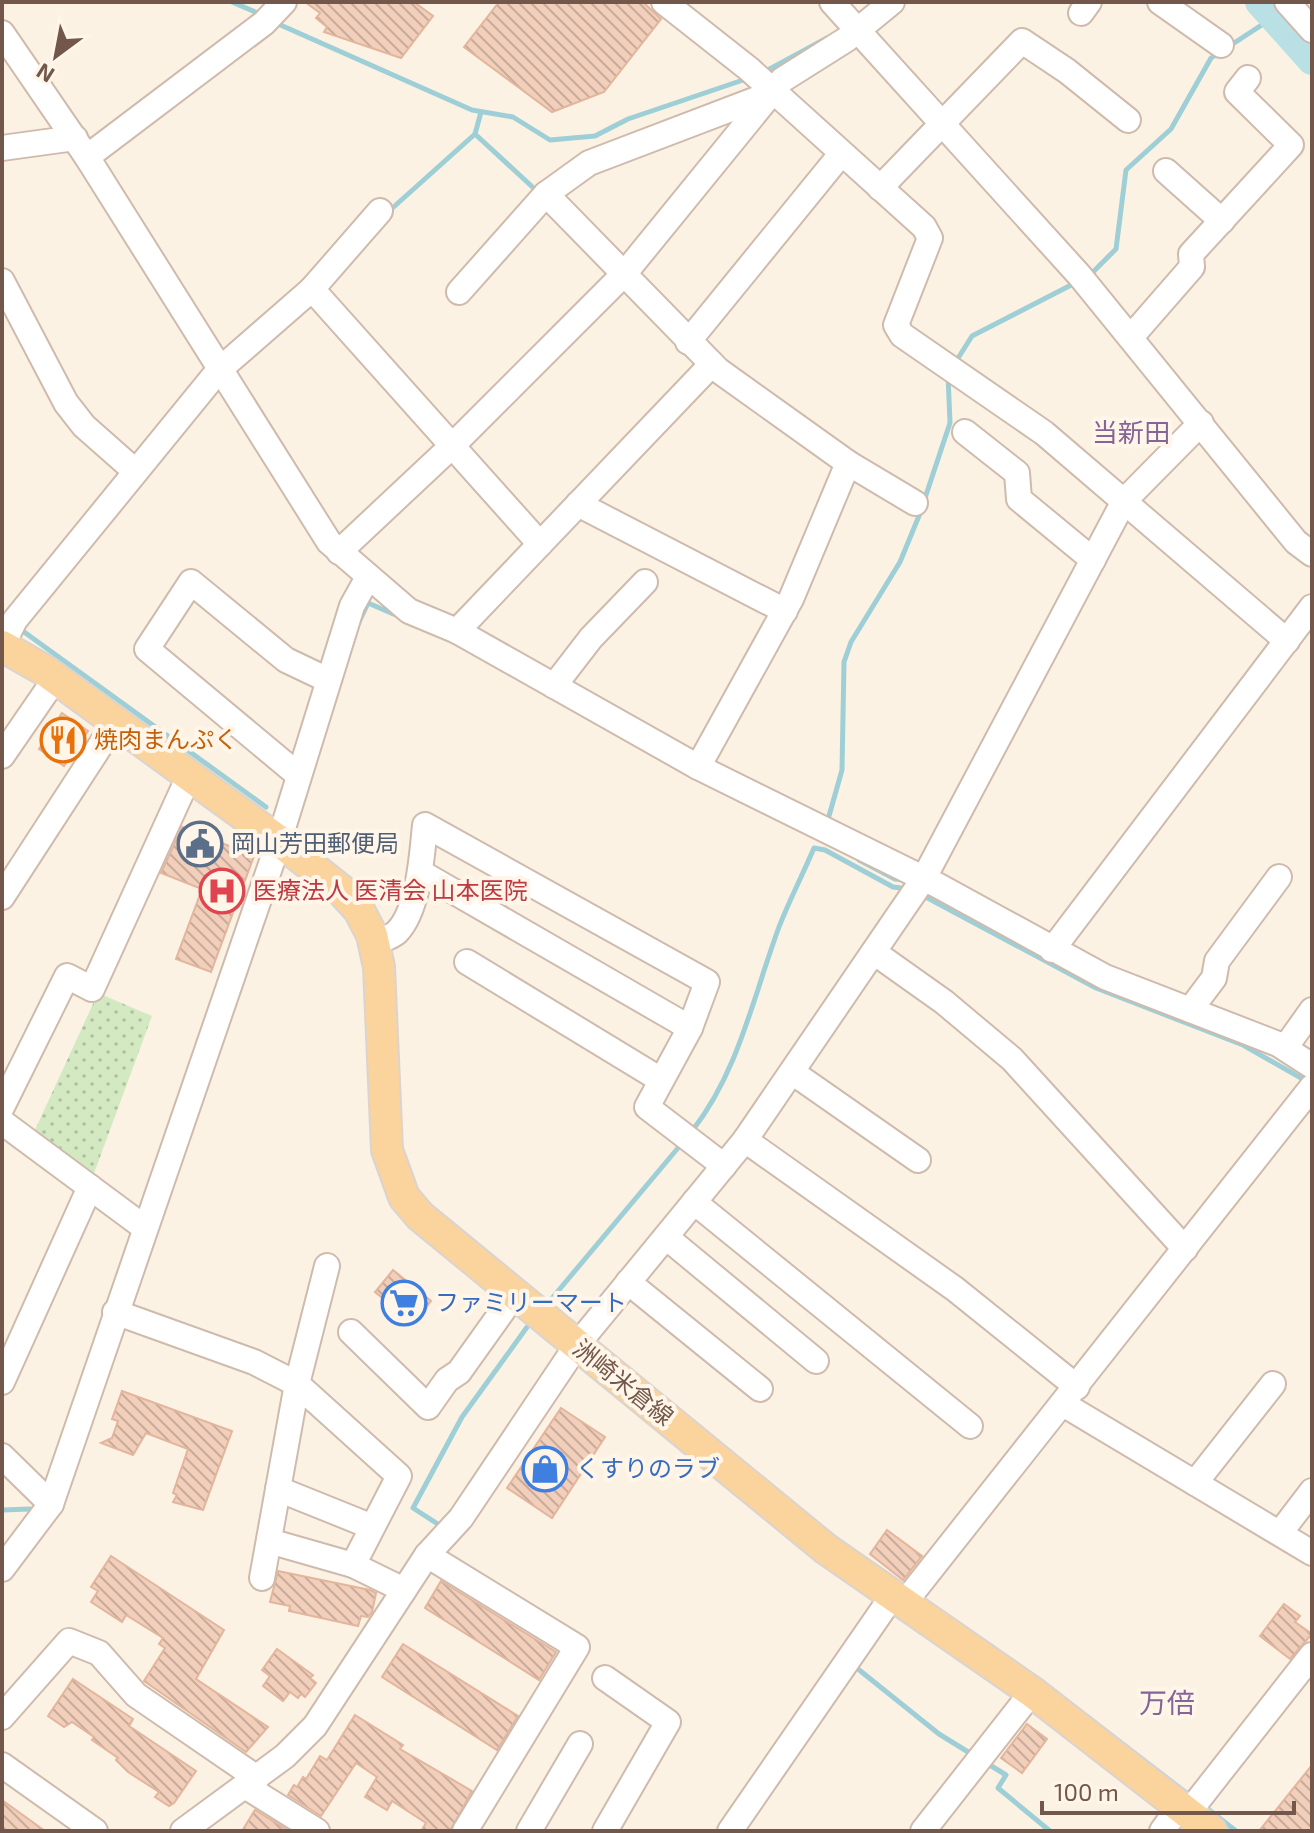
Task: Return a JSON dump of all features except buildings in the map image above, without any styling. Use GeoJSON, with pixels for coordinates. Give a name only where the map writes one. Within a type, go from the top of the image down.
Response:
{"type":"FeatureCollection","features":[{"type":"Feature","properties":{"kind":"main road","name":"洲崎米倉線"},"geometry":{"type":"LineString","coordinates":[[8,635],[55,679],[189,776],[282,831],[359,910],[374,943],[379,967],[385,1126],[393,1173],[404,1197],[420,1216],[826,1549],[1032,1692],[1195,1811]]}},
{"type":"Feature","properties":{"kind":"street"},"geometry":{"type":"LineString","coordinates":[[664,2],[760,80],[924,227],[930,238],[896,325],[902,335],[1044,433],[1124,501],[1303,627],[1052,950]]}},
{"type":"Feature","properties":{"kind":"street"},"geometry":{"type":"LineString","coordinates":[[459,292],[544,196],[589,163],[760,80],[782,80],[846,19],[892,2]]}},
{"type":"Feature","properties":{"kind":"street"},"geometry":{"type":"LineString","coordinates":[[1160,2],[1221,45]]}},
{"type":"Feature","properties":{"kind":"street"},"geometry":{"type":"LineString","coordinates":[[1287,2],[1312,30]]}},
{"type":"Feature","properties":{"kind":"street"},"geometry":{"type":"LineString","coordinates":[[2,148],[81,148],[275,12]]}},
{"type":"Feature","properties":{"kind":"street"},"geometry":{"type":"LineString","coordinates":[[846,19],[1083,280],[1296,542],[1312,554]]}},
{"type":"Feature","properties":{"kind":"street"},"geometry":{"type":"LineString","coordinates":[[2,33],[81,148],[218,371],[329,542],[409,611],[457,631],[698,767],[824,830],[919,885],[1105,977],[1285,1048],[1312,1080],[1070,1396],[899,1599],[730,1831]]}},
{"type":"Feature","properties":{"kind":"street"},"geometry":{"type":"LineString","coordinates":[[880,188],[1022,41],[1067,71],[1128,120]]}},
{"type":"Feature","properties":{"kind":"street"},"geometry":{"type":"LineString","coordinates":[[1131,337],[1192,267],[1191,254],[1291,145],[1237,92],[1248,78]]}},
{"type":"Feature","properties":{"kind":"street"},"geometry":{"type":"LineString","coordinates":[[339,552],[452,446],[622,276],[760,80]]}},
{"type":"Feature","properties":{"kind":"street"},"geometry":{"type":"LineString","coordinates":[[688,342],[841,154]]}},
{"type":"Feature","properties":{"kind":"street"},"geometry":{"type":"LineString","coordinates":[[1166,171],[1222,221]]}},
{"type":"Feature","properties":{"kind":"street"},"geometry":{"type":"LineString","coordinates":[[544,196],[709,367],[846,467],[915,503]]}},
{"type":"Feature","properties":{"kind":"street"},"geometry":{"type":"LineString","coordinates":[[8,635],[135,471],[218,371],[312,289],[380,211]]}},
{"type":"Feature","properties":{"kind":"street"},"geometry":{"type":"LineString","coordinates":[[2,281],[66,403],[84,426],[135,471]]}},
{"type":"Feature","properties":{"kind":"street"},"geometry":{"type":"LineString","coordinates":[[312,289],[540,544]]}},
{"type":"Feature","properties":{"kind":"street"},"geometry":{"type":"LineString","coordinates":[[457,631],[709,367]]}},
{"type":"Feature","properties":{"kind":"street"},"geometry":{"type":"LineString","coordinates":[[183,1831],[204,1812],[251,1782],[315,1726],[427,1555],[461,1518],[577,1345],[745,1140],[919,885],[1124,501],[1201,423]]}},
{"type":"Feature","properties":{"kind":"street"},"geometry":{"type":"LineString","coordinates":[[965,432],[1017,473],[1019,499],[1093,560]]}},
{"type":"Feature","properties":{"kind":"street"},"geometry":{"type":"LineString","coordinates":[[698,767],[785,611],[846,467]]}},
{"type":"Feature","properties":{"kind":"street"},"geometry":{"type":"LineString","coordinates":[[578,504],[785,611]]}},
{"type":"Feature","properties":{"kind":"street"},"geometry":{"type":"LineString","coordinates":[[2,1569],[51,1504],[122,1315],[145,1228],[282,831],[297,774],[352,606],[368,577]]}},
{"type":"Feature","properties":{"kind":"street"},"geometry":{"type":"LineString","coordinates":[[297,774],[147,649],[191,582],[286,660],[328,680]]}},
{"type":"Feature","properties":{"kind":"street"},"geometry":{"type":"LineString","coordinates":[[554,686],[591,638],[645,582]]}},
{"type":"Feature","properties":{"kind":"street"},"geometry":{"type":"LineString","coordinates":[[2,756],[55,679]]}},
{"type":"Feature","properties":{"kind":"street"},"geometry":{"type":"LineString","coordinates":[[2,897],[115,723]]}},
{"type":"Feature","properties":{"kind":"street"},"geometry":{"type":"LineString","coordinates":[[2,1107],[67,976],[92,989],[189,776]]}},
{"type":"Feature","properties":{"kind":"street"},"geometry":{"type":"LineString","coordinates":[[374,943],[396,934],[407,918],[420,872],[425,825],[707,982],[690,1028],[647,1107],[724,1166]]}},
{"type":"Feature","properties":{"kind":"street"},"geometry":{"type":"LineString","coordinates":[[420,872],[690,1028]]}},
{"type":"Feature","properties":{"kind":"street"},"geometry":{"type":"LineString","coordinates":[[1190,1010],[1214,978],[1217,961],[1279,877]]}},
{"type":"Feature","properties":{"kind":"street"},"geometry":{"type":"LineString","coordinates":[[875,953],[944,1002],[1012,1059],[1185,1249]]}},
{"type":"Feature","properties":{"kind":"street"},"geometry":{"type":"LineString","coordinates":[[467,962],[661,1080]]}},
{"type":"Feature","properties":{"kind":"street"},"geometry":{"type":"LineString","coordinates":[[1285,1048],[1312,1010]]}},
{"type":"Feature","properties":{"kind":"street"},"geometry":{"type":"LineString","coordinates":[[792,1072],[918,1160]]}},
{"type":"Feature","properties":{"kind":"street"},"geometry":{"type":"LineString","coordinates":[[2,1122],[145,1228]]}},
{"type":"Feature","properties":{"kind":"street"},"geometry":{"type":"LineString","coordinates":[[745,1140],[955,1289],[1070,1396],[1195,1483],[1312,1553]]}},
{"type":"Feature","properties":{"kind":"street"},"geometry":{"type":"LineString","coordinates":[[2,1382],[90,1187]]}},
{"type":"Feature","properties":{"kind":"street"},"geometry":{"type":"LineString","coordinates":[[694,1202],[970,1426]]}},
{"type":"Feature","properties":{"kind":"street"},"geometry":{"type":"LineString","coordinates":[[666,1237],[816,1361]]}},
{"type":"Feature","properties":{"kind":"street"},"geometry":{"type":"LineString","coordinates":[[262,1578],[297,1384],[327,1266]]}},
{"type":"Feature","properties":{"kind":"street"},"geometry":{"type":"LineString","coordinates":[[628,1282],[760,1389]]}},
{"type":"Feature","properties":{"kind":"street"},"geometry":{"type":"LineString","coordinates":[[351,1332],[428,1407],[447,1380],[459,1372],[514,1295]]}},
{"type":"Feature","properties":{"kind":"street"},"geometry":{"type":"LineString","coordinates":[[122,1315],[254,1362],[297,1384],[399,1476],[370,1526],[353,1565]]}},
{"type":"Feature","properties":{"kind":"street"},"geometry":{"type":"LineString","coordinates":[[1195,1483],[1273,1384]]}},
{"type":"Feature","properties":{"kind":"street"},"geometry":{"type":"LineString","coordinates":[[2,1456],[51,1504]]}},
{"type":"Feature","properties":{"kind":"street"},"geometry":{"type":"LineString","coordinates":[[278,1489],[370,1526]]}},
{"type":"Feature","properties":{"kind":"street"},"geometry":{"type":"LineString","coordinates":[[1280,1533],[1312,1491]]}},
{"type":"Feature","properties":{"kind":"street"},"geometry":{"type":"LineString","coordinates":[[269,1541],[353,1565],[404,1590]]}},
{"type":"Feature","properties":{"kind":"street"},"geometry":{"type":"LineString","coordinates":[[427,1555],[577,1647],[465,1831]]}},
{"type":"Feature","properties":{"kind":"street"},"geometry":{"type":"LineString","coordinates":[[2,1717],[69,1641],[99,1653],[136,1695],[317,1831]]}},
{"type":"Feature","properties":{"kind":"street"},"geometry":{"type":"LineString","coordinates":[[1162,1831],[1195,1811],[1312,1655]]}},
{"type":"Feature","properties":{"kind":"street"},"geometry":{"type":"LineString","coordinates":[[605,1678],[668,1722],[605,1831]]}},
{"type":"Feature","properties":{"kind":"street"},"geometry":{"type":"LineString","coordinates":[[923,1831],[1032,1692]]}},
{"type":"Feature","properties":{"kind":"street"},"geometry":{"type":"LineString","coordinates":[[529,1831],[580,1744]]}},
{"type":"Feature","properties":{"kind":"street"},"geometry":{"type":"LineString","coordinates":[[2,1765],[95,1831]]}},
{"type":"Feature","properties":{"kind":"green space"},"geometry":{"type":"Polygon","coordinates":[[[98,993],[152,1016],[93,1176],[34,1132],[98,993]]]}},
{"type":"Feature","properties":{"kind":"waterway"},"geometry":{"type":"LineString","coordinates":[[232,2],[260,14]]}},
{"type":"Feature","properties":{"kind":"waterway"},"geometry":{"type":"LineString","coordinates":[[1260,2],[1312,60]]}},
{"type":"Feature","properties":{"kind":"waterway"},"geometry":{"type":"LineString","coordinates":[[1228,47],[1274,17]]}},
{"type":"Feature","properties":{"kind":"waterway"},"geometry":{"type":"LineString","coordinates":[[276,23],[472,110],[513,117],[550,140],[595,136],[628,119],[749,78]]}},
{"type":"Feature","properties":{"kind":"waterway"},"geometry":{"type":"LineString","coordinates":[[762,73],[827,38]]}},
{"type":"Feature","properties":{"kind":"waterway"},"geometry":{"type":"LineString","coordinates":[[1089,276],[1116,249],[1126,170],[1171,129],[1211,58],[1219,53]]}},
{"type":"Feature","properties":{"kind":"waterway"},"geometry":{"type":"LineString","coordinates":[[481,112],[475,134],[539,193]]}},
{"type":"Feature","properties":{"kind":"waterway"},"geometry":{"type":"LineString","coordinates":[[388,212],[475,134]]}},
{"type":"Feature","properties":{"kind":"waterway"},"geometry":{"type":"LineString","coordinates":[[955,363],[972,336],[1077,282]]}},
{"type":"Feature","properties":{"kind":"waterway"},"geometry":{"type":"LineString","coordinates":[[924,501],[950,423],[948,375]]}},
{"type":"Feature","properties":{"kind":"waterway"},"geometry":{"type":"LineString","coordinates":[[827,823],[842,770],[844,662],[851,642],[900,562],[921,511]]}},
{"type":"Feature","properties":{"kind":"waterway"},"geometry":{"type":"LineString","coordinates":[[359,622],[368,603],[398,616]]}},
{"type":"Feature","properties":{"kind":"waterway"},"geometry":{"type":"LineString","coordinates":[[20,629],[266,807]]}},
{"type":"Feature","properties":{"kind":"waterway"},"geometry":{"type":"LineString","coordinates":[[692,1131],[722,1084],[733,1059],[779,927],[814,848],[825,850],[893,887],[909,889]]}},
{"type":"Feature","properties":{"kind":"waterway"},"geometry":{"type":"LineString","coordinates":[[859,860],[895,879],[904,880]]}},
{"type":"Feature","properties":{"kind":"waterway"},"geometry":{"type":"LineString","coordinates":[[922,895],[1096,988],[1243,1045],[1308,1082]]}},
{"type":"Feature","properties":{"kind":"waterway"},"geometry":{"type":"LineString","coordinates":[[548,1303],[683,1142]]}},
{"type":"Feature","properties":{"kind":"waterway"},"geometry":{"type":"LineString","coordinates":[[441,1526],[413,1508],[462,1417],[530,1323]]}},
{"type":"Feature","properties":{"kind":"waterway"},"geometry":{"type":"LineString","coordinates":[[2,1510],[30,1509]]}},
{"type":"Feature","properties":{"kind":"waterway"},"geometry":{"type":"LineString","coordinates":[[853,1665],[939,1734],[973,1755]]}},
{"type":"Feature","properties":{"kind":"waterway"},"geometry":{"type":"LineString","coordinates":[[1042,1682],[1189,1795]]}},
{"type":"Feature","properties":{"kind":"waterway"},"geometry":{"type":"LineString","coordinates":[[985,1762],[1006,1775],[998,1788],[1050,1831]]}},
{"type":"Feature","properties":{"kind":"waterway"},"geometry":{"type":"LineString","coordinates":[[1204,1806],[1236,1831]]}},
{"type":"Feature","properties":{"kind":"place","name":"焼肉まんぷく"},"geometry":{"type":"Point","coordinates":[63,740]}},
{"type":"Feature","properties":{"kind":"place","name":"岡山芳田郵便局"},"geometry":{"type":"Point","coordinates":[200,844]}},
{"type":"Feature","properties":{"kind":"place","name":"医療法人 医清会 山本医院"},"geometry":{"type":"Point","coordinates":[222,891]}},
{"type":"Feature","properties":{"kind":"place","name":"ファミリーマート"},"geometry":{"type":"Point","coordinates":[404,1303]}},
{"type":"Feature","properties":{"kind":"place","name":"くすりのラブ"},"geometry":{"type":"Point","coordinates":[545,1469]}},
{"type":"Feature","properties":{"kind":"district","name":"当新田"},"geometry":{"type":"Point","coordinates":[1131,433]}},
{"type":"Feature","properties":{"kind":"district","name":"万倍"},"geometry":{"type":"Point","coordinates":[1167,1703]}}]}
